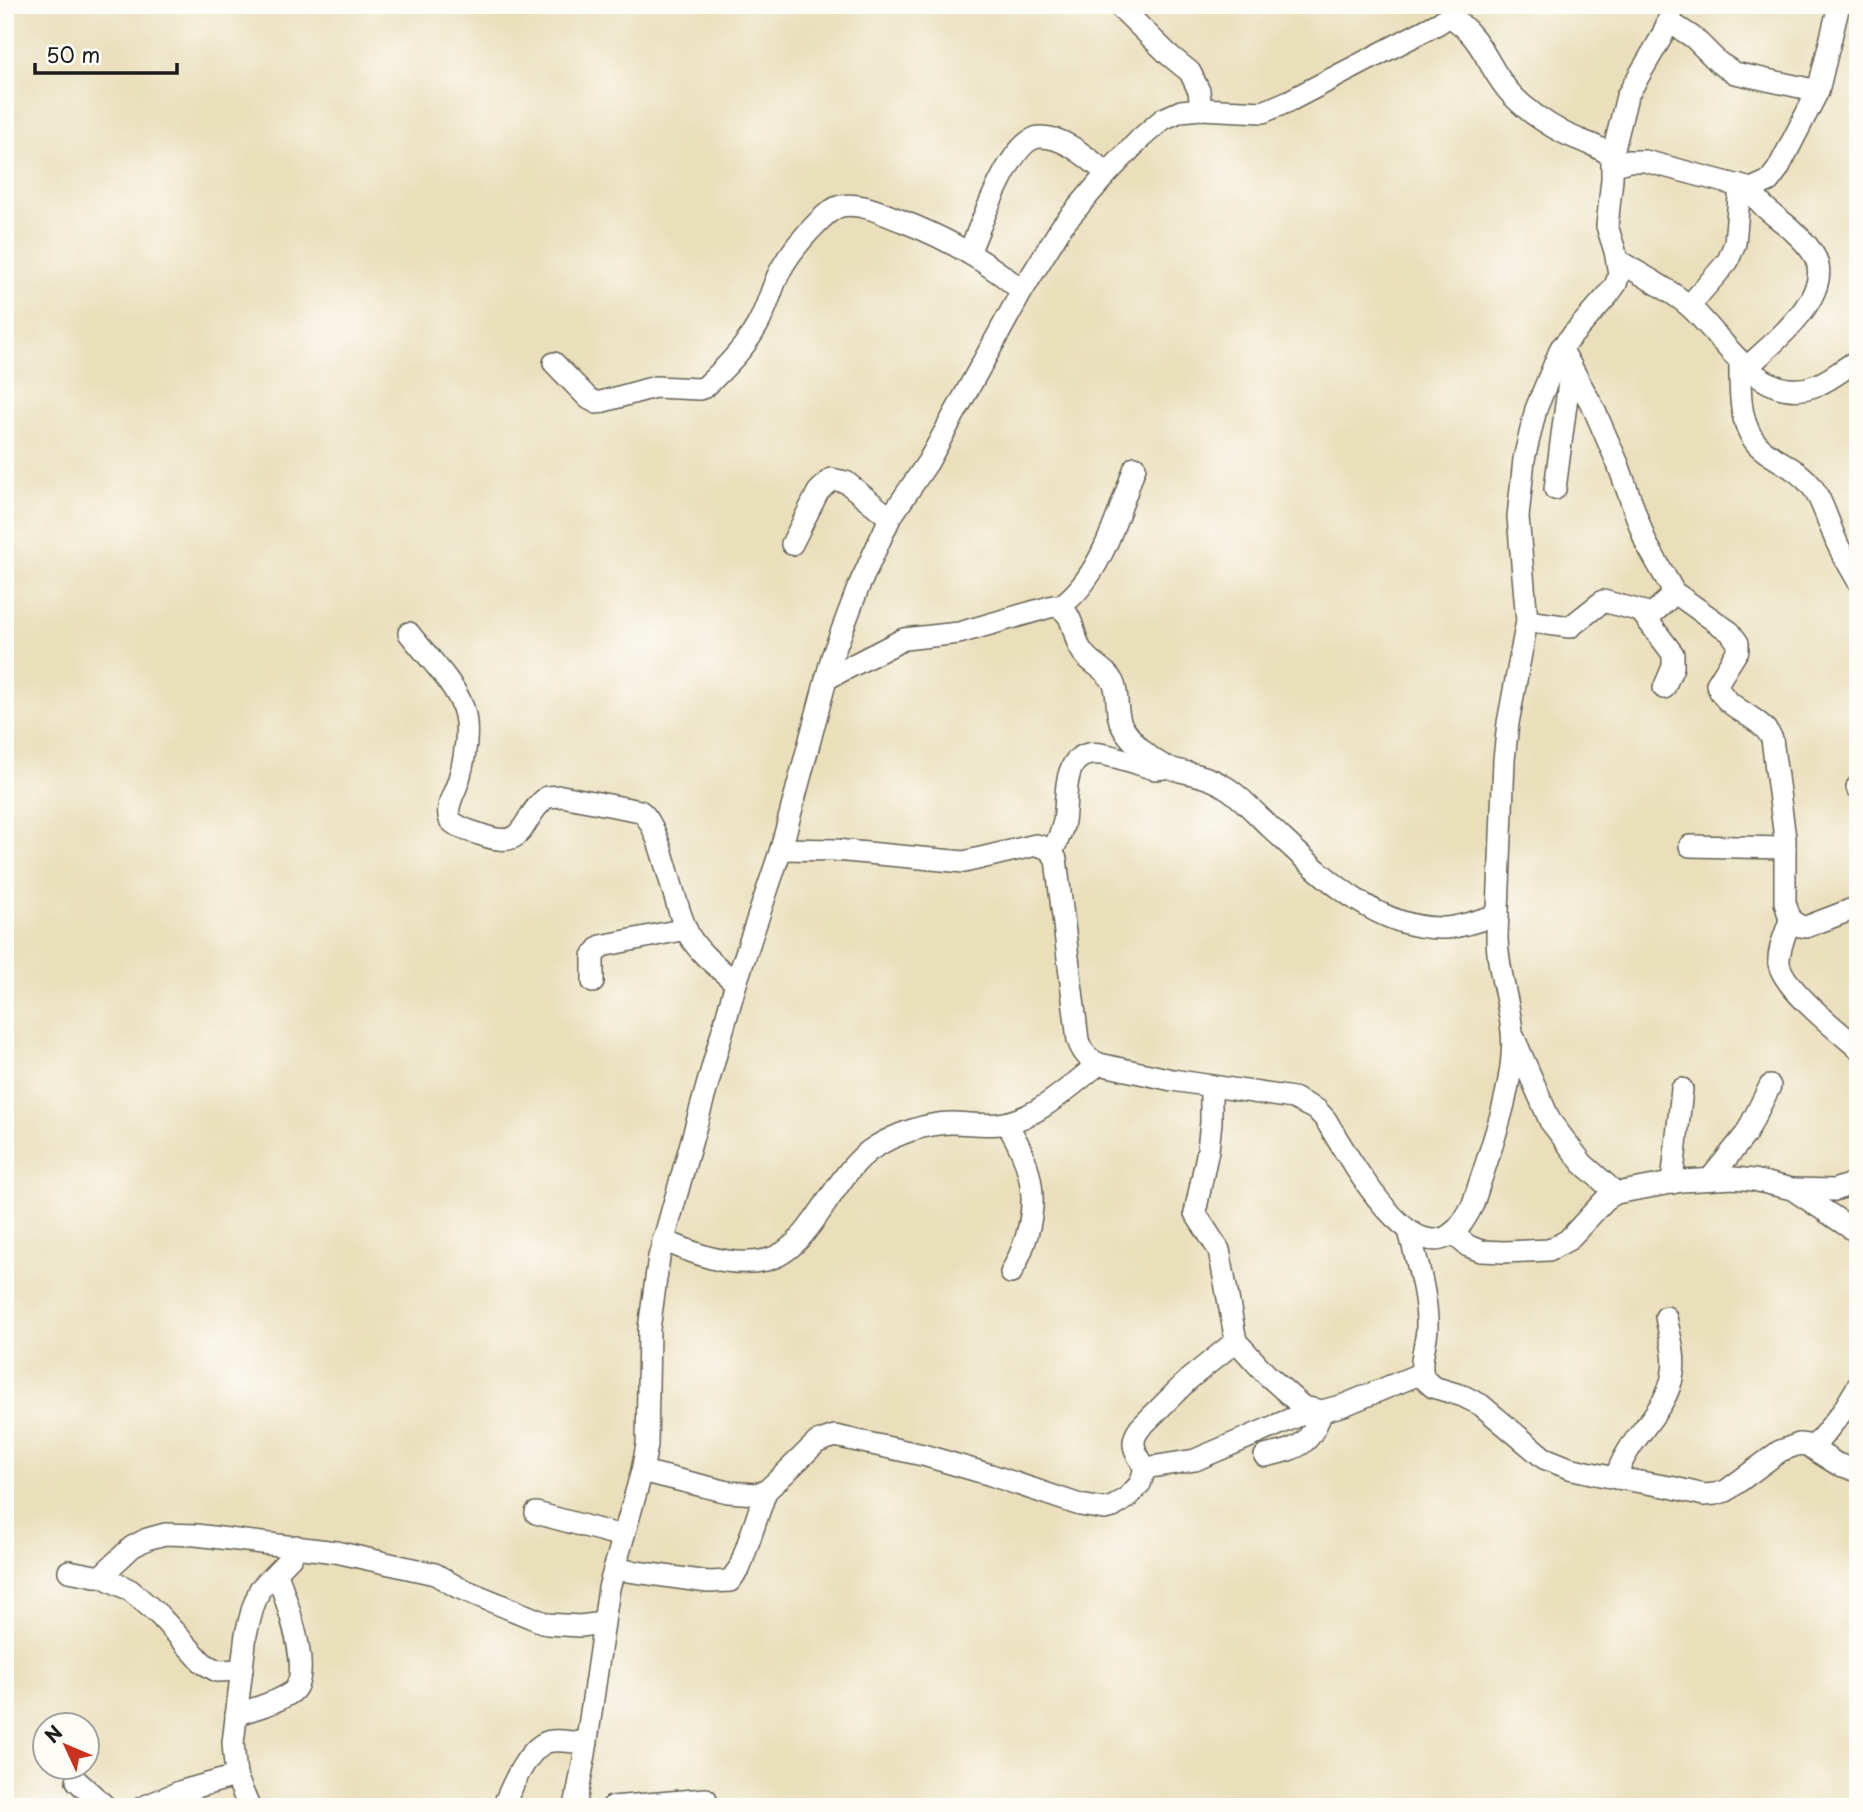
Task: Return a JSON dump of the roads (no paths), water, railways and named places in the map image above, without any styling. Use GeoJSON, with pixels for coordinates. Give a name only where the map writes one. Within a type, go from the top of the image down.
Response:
{"type":"FeatureCollection","features":[{"type":"Feature","properties":{"kind":"street"},"geometry":{"type":"LineString","coordinates":[[1118,5],[1190,72],[1199,91],[1201,109]]}},
{"type":"Feature","properties":{"kind":"street"},"geometry":{"type":"LineString","coordinates":[[575,1807],[587,1744],[603,1623],[622,1536],[647,1445],[649,1329],[663,1240],[736,983],[781,849],[826,679],[858,588],[890,518],[928,462],[1022,291],[1062,226],[1107,173],[1163,118],[1181,111],[1201,109],[1263,112],[1323,84],[1452,11],[1481,46],[1511,94],[1566,134],[1601,148],[1613,161],[1645,161],[1746,187],[1769,181],[1778,169],[1818,91],[1839,5]]}},
{"type":"Feature","properties":{"kind":"street"},"geometry":{"type":"LineString","coordinates":[[781,849],[805,848],[964,862],[1036,845],[1052,852],[1056,859],[1060,886],[1078,1040],[1089,1059],[1099,1064],[1211,1086],[1293,1098],[1317,1110],[1326,1120],[1370,1191],[1409,1231],[1439,1240],[1452,1233],[1465,1220],[1473,1205],[1506,1092],[1512,1057],[1512,1032],[1497,957],[1504,760],[1527,621],[1518,517],[1524,458],[1536,409],[1561,348],[1616,284],[1619,274],[1607,226],[1613,161],[1627,96],[1672,13],[1719,63],[1735,73],[1818,91]]}},
{"type":"Feature","properties":{"kind":"street"},"geometry":{"type":"LineString","coordinates":[[969,253],[1005,172],[1016,152],[1027,140],[1037,136],[1064,143],[1107,173]]}},
{"type":"Feature","properties":{"kind":"street"},"geometry":{"type":"LineString","coordinates":[[1689,306],[1728,261],[1735,243],[1746,187]]}},
{"type":"Feature","properties":{"kind":"street"},"geometry":{"type":"LineString","coordinates":[[1746,187],[1809,246],[1817,261],[1819,276],[1812,296],[1788,329],[1744,364],[1740,393],[1746,426],[1763,449],[1788,464],[1807,480],[1817,494],[1838,546],[1855,568]]}},
{"type":"Feature","properties":{"kind":"street"},"geometry":{"type":"LineString","coordinates":[[554,363],[588,398],[597,402],[655,387],[705,387],[739,352],[759,324],[779,273],[792,251],[808,232],[838,207],[866,207],[914,226],[969,253],[1022,291]]}},
{"type":"Feature","properties":{"kind":"street"},"geometry":{"type":"LineString","coordinates":[[1617,260],[1689,306],[1744,364],[1775,386],[1801,389],[1816,385],[1858,360]]}},
{"type":"Feature","properties":{"kind":"street"},"geometry":{"type":"LineString","coordinates":[[1561,348],[1618,464],[1646,543],[1675,594],[1730,632],[1738,643],[1738,650],[1717,684],[1732,703],[1764,726],[1773,739],[1785,848],[1785,902],[1790,920],[1779,959],[1780,968],[1797,992],[1858,1048]]}},
{"type":"Feature","properties":{"kind":"street"},"geometry":{"type":"LineString","coordinates":[[1555,489],[1571,366]]}},
{"type":"Feature","properties":{"kind":"street"},"geometry":{"type":"LineString","coordinates":[[1059,607],[1076,590],[1103,550],[1135,467]]}},
{"type":"Feature","properties":{"kind":"street"},"geometry":{"type":"LineString","coordinates":[[792,544],[818,492],[831,479],[846,482],[890,518]]}},
{"type":"Feature","properties":{"kind":"street"},"geometry":{"type":"LineString","coordinates":[[1527,621],[1570,627],[1603,601],[1653,614],[1675,594]]}},
{"type":"Feature","properties":{"kind":"street"},"geometry":{"type":"LineString","coordinates":[[826,679],[904,639],[960,633],[1053,606],[1059,607],[1067,613],[1080,649],[1112,679],[1123,728],[1148,754],[1168,767],[1198,774],[1223,785],[1355,900],[1378,912],[1420,926],[1448,928],[1498,915]]}},
{"type":"Feature","properties":{"kind":"street"},"geometry":{"type":"LineString","coordinates":[[1642,613],[1673,654],[1673,667],[1664,688]]}},
{"type":"Feature","properties":{"kind":"street"},"geometry":{"type":"LineString","coordinates":[[409,633],[464,710],[466,729],[463,758],[460,777],[448,808],[450,820],[457,826],[503,841],[516,837],[547,797],[562,796],[640,811],[648,818],[686,929],[700,949],[736,983]]}},
{"type":"Feature","properties":{"kind":"street"},"geometry":{"type":"LineString","coordinates":[[1052,852],[1064,820],[1069,773],[1077,762],[1091,754],[1101,754],[1155,769],[1168,767]]}},
{"type":"Feature","properties":{"kind":"street"},"geometry":{"type":"LineString","coordinates":[[1690,846],[1785,848]]}},
{"type":"Feature","properties":{"kind":"street"},"geometry":{"type":"LineString","coordinates":[[1790,920],[1806,927],[1858,906]]}},
{"type":"Feature","properties":{"kind":"street"},"geometry":{"type":"LineString","coordinates":[[593,982],[593,956],[601,946],[686,929]]}},
{"type":"Feature","properties":{"kind":"street"},"geometry":{"type":"LineString","coordinates":[[1512,1032],[1550,1121],[1583,1164],[1616,1193]]}},
{"type":"Feature","properties":{"kind":"street"},"geometry":{"type":"LineString","coordinates":[[663,1240],[694,1254],[721,1261],[766,1260],[791,1248],[846,1173],[876,1146],[912,1131],[947,1123],[1006,1123],[1026,1116],[1054,1099],[1099,1064]]}},
{"type":"Feature","properties":{"kind":"street"},"geometry":{"type":"LineString","coordinates":[[1211,1086],[1208,1150],[1195,1208],[1196,1216],[1219,1250],[1236,1341],[1295,1401],[1317,1410]]}},
{"type":"Feature","properties":{"kind":"street"},"geometry":{"type":"LineString","coordinates":[[1710,1179],[1746,1134],[1770,1086]]}},
{"type":"Feature","properties":{"kind":"street"},"geometry":{"type":"LineString","coordinates":[[1672,1183],[1682,1089]]}},
{"type":"Feature","properties":{"kind":"street"},"geometry":{"type":"LineString","coordinates":[[1006,1123],[1023,1152],[1030,1174],[1033,1198],[1028,1237],[1011,1273]]}},
{"type":"Feature","properties":{"kind":"street"},"geometry":{"type":"LineString","coordinates":[[1452,1233],[1468,1246],[1480,1251],[1549,1250],[1568,1240],[1605,1200],[1616,1193],[1710,1179],[1754,1180],[1792,1189],[1834,1191],[1858,1182]]}},
{"type":"Feature","properties":{"kind":"street"},"geometry":{"type":"LineString","coordinates":[[1792,1189],[1858,1233]]}},
{"type":"Feature","properties":{"kind":"street"},"geometry":{"type":"LineString","coordinates":[[1409,1231],[1425,1302],[1427,1329],[1422,1373],[1424,1379],[1433,1387],[1481,1405],[1544,1458],[1569,1468],[1704,1495],[1726,1490],[1780,1451],[1799,1444],[1813,1448],[1838,1464],[1858,1471]]}},
{"type":"Feature","properties":{"kind":"street"},"geometry":{"type":"LineString","coordinates":[[1616,1478],[1628,1450],[1656,1413],[1669,1387],[1673,1361],[1666,1317]]}},
{"type":"Feature","properties":{"kind":"street"},"geometry":{"type":"LineString","coordinates":[[642,1471],[743,1495],[756,1494],[766,1491],[817,1442],[835,1436],[923,1455],[1095,1508],[1113,1507],[1128,1497],[1140,1484],[1145,1468],[1136,1451],[1133,1437],[1189,1379],[1236,1341]]}},
{"type":"Feature","properties":{"kind":"street"},"geometry":{"type":"LineString","coordinates":[[1145,1468],[1195,1460],[1317,1410],[1344,1405],[1422,1373]]}},
{"type":"Feature","properties":{"kind":"street"},"geometry":{"type":"LineString","coordinates":[[1813,1448],[1843,1411],[1858,1385]]}},
{"type":"Feature","properties":{"kind":"street"},"geometry":{"type":"LineString","coordinates":[[1265,1456],[1304,1444],[1316,1428],[1317,1410]]}},
{"type":"Feature","properties":{"kind":"street"},"geometry":{"type":"LineString","coordinates":[[614,1569],[708,1582],[730,1581],[740,1567],[766,1491]]}},
{"type":"Feature","properties":{"kind":"street"},"geometry":{"type":"LineString","coordinates":[[536,1513],[622,1536]]}},
{"type":"Feature","properties":{"kind":"street"},"geometry":{"type":"LineString","coordinates":[[101,1576],[132,1547],[147,1539],[165,1534],[196,1535],[336,1552],[435,1574],[457,1587],[547,1624],[580,1626],[603,1623]]}},
{"type":"Feature","properties":{"kind":"street"},"geometry":{"type":"LineString","coordinates":[[249,1807],[236,1776],[233,1743],[246,1634],[260,1590],[291,1557],[296,1546]]}},
{"type":"Feature","properties":{"kind":"street"},"geometry":{"type":"LineString","coordinates":[[69,1571],[101,1576],[130,1590],[159,1615],[203,1663],[217,1671],[242,1670]]}},
{"type":"Feature","properties":{"kind":"street"},"geometry":{"type":"LineString","coordinates":[[236,1715],[292,1692],[300,1680],[300,1652],[277,1572]]}},
{"type":"Feature","properties":{"kind":"street"},"geometry":{"type":"LineString","coordinates":[[503,1807],[524,1765],[541,1744],[551,1741],[587,1744]]}},
{"type":"Feature","properties":{"kind":"street"},"geometry":{"type":"LineString","coordinates":[[143,1807],[182,1791],[236,1776]]}},
{"type":"Feature","properties":{"kind":"street"},"geometry":{"type":"LineString","coordinates":[[78,1781],[106,1807]]}},
{"type":"Feature","properties":{"kind":"street"},"geometry":{"type":"LineString","coordinates":[[612,1807],[706,1799]]}}]}
